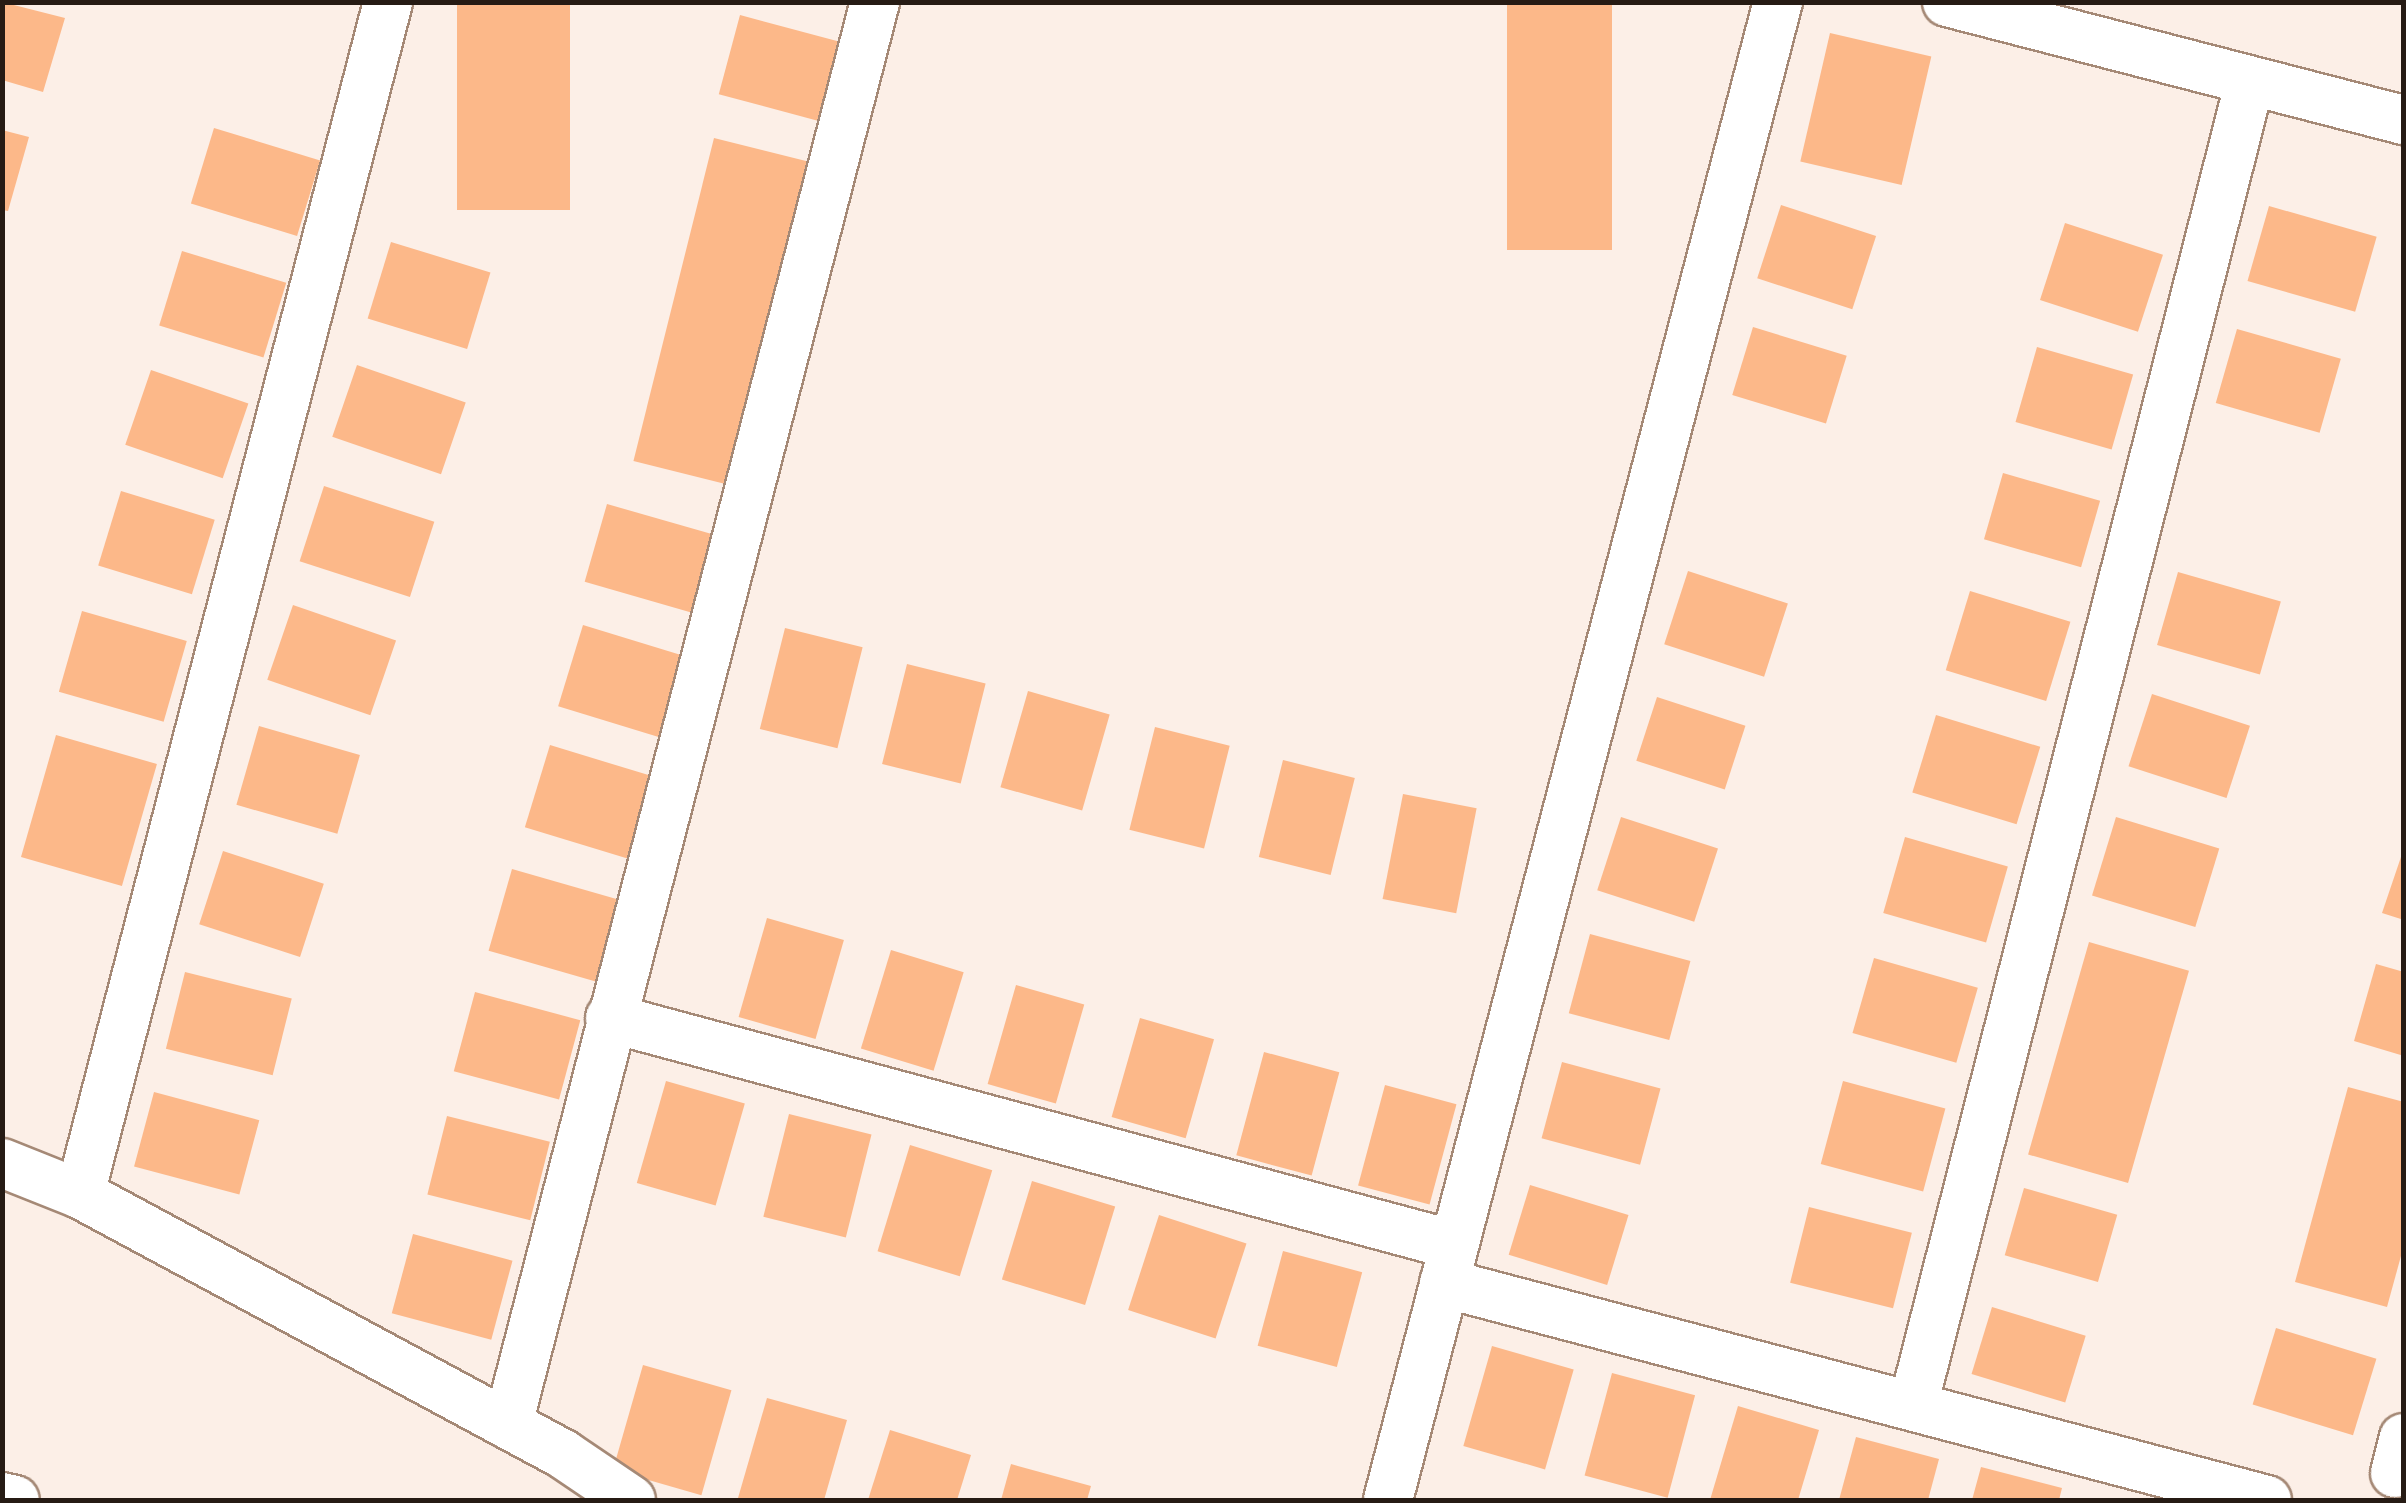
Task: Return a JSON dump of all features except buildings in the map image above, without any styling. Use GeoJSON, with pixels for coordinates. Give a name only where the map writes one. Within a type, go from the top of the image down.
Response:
{"type":"FeatureCollection","features":[{"type":"Feature","properties":{"kind":"street"},"geometry":{"type":"LineString","coordinates":[[80,1194],[388,2]]}},
{"type":"Feature","properties":{"kind":"street"},"geometry":{"type":"LineString","coordinates":[[508,1424],[875,2]]}},
{"type":"Feature","properties":{"kind":"street"},"geometry":{"type":"LineString","coordinates":[[1388,1500],[1778,2]]}},
{"type":"Feature","properties":{"kind":"street"},"geometry":{"type":"LineString","coordinates":[[1947,2],[2404,120]]}},
{"type":"Feature","properties":{"kind":"street"},"geometry":{"type":"LineString","coordinates":[[1913,1406],[2250,80]]}},
{"type":"Feature","properties":{"kind":"street"},"geometry":{"type":"LineString","coordinates":[[610,1018],[1449,1264],[1913,1406],[2266,1500]]}},
{"type":"Feature","properties":{"kind":"street"},"geometry":{"type":"LineString","coordinates":[[2,1163],[80,1194],[508,1424],[631,1500]]}},
{"type":"Feature","properties":{"kind":"street"},"geometry":{"type":"LineString","coordinates":[[2,1498],[15,1500]]}}]}
